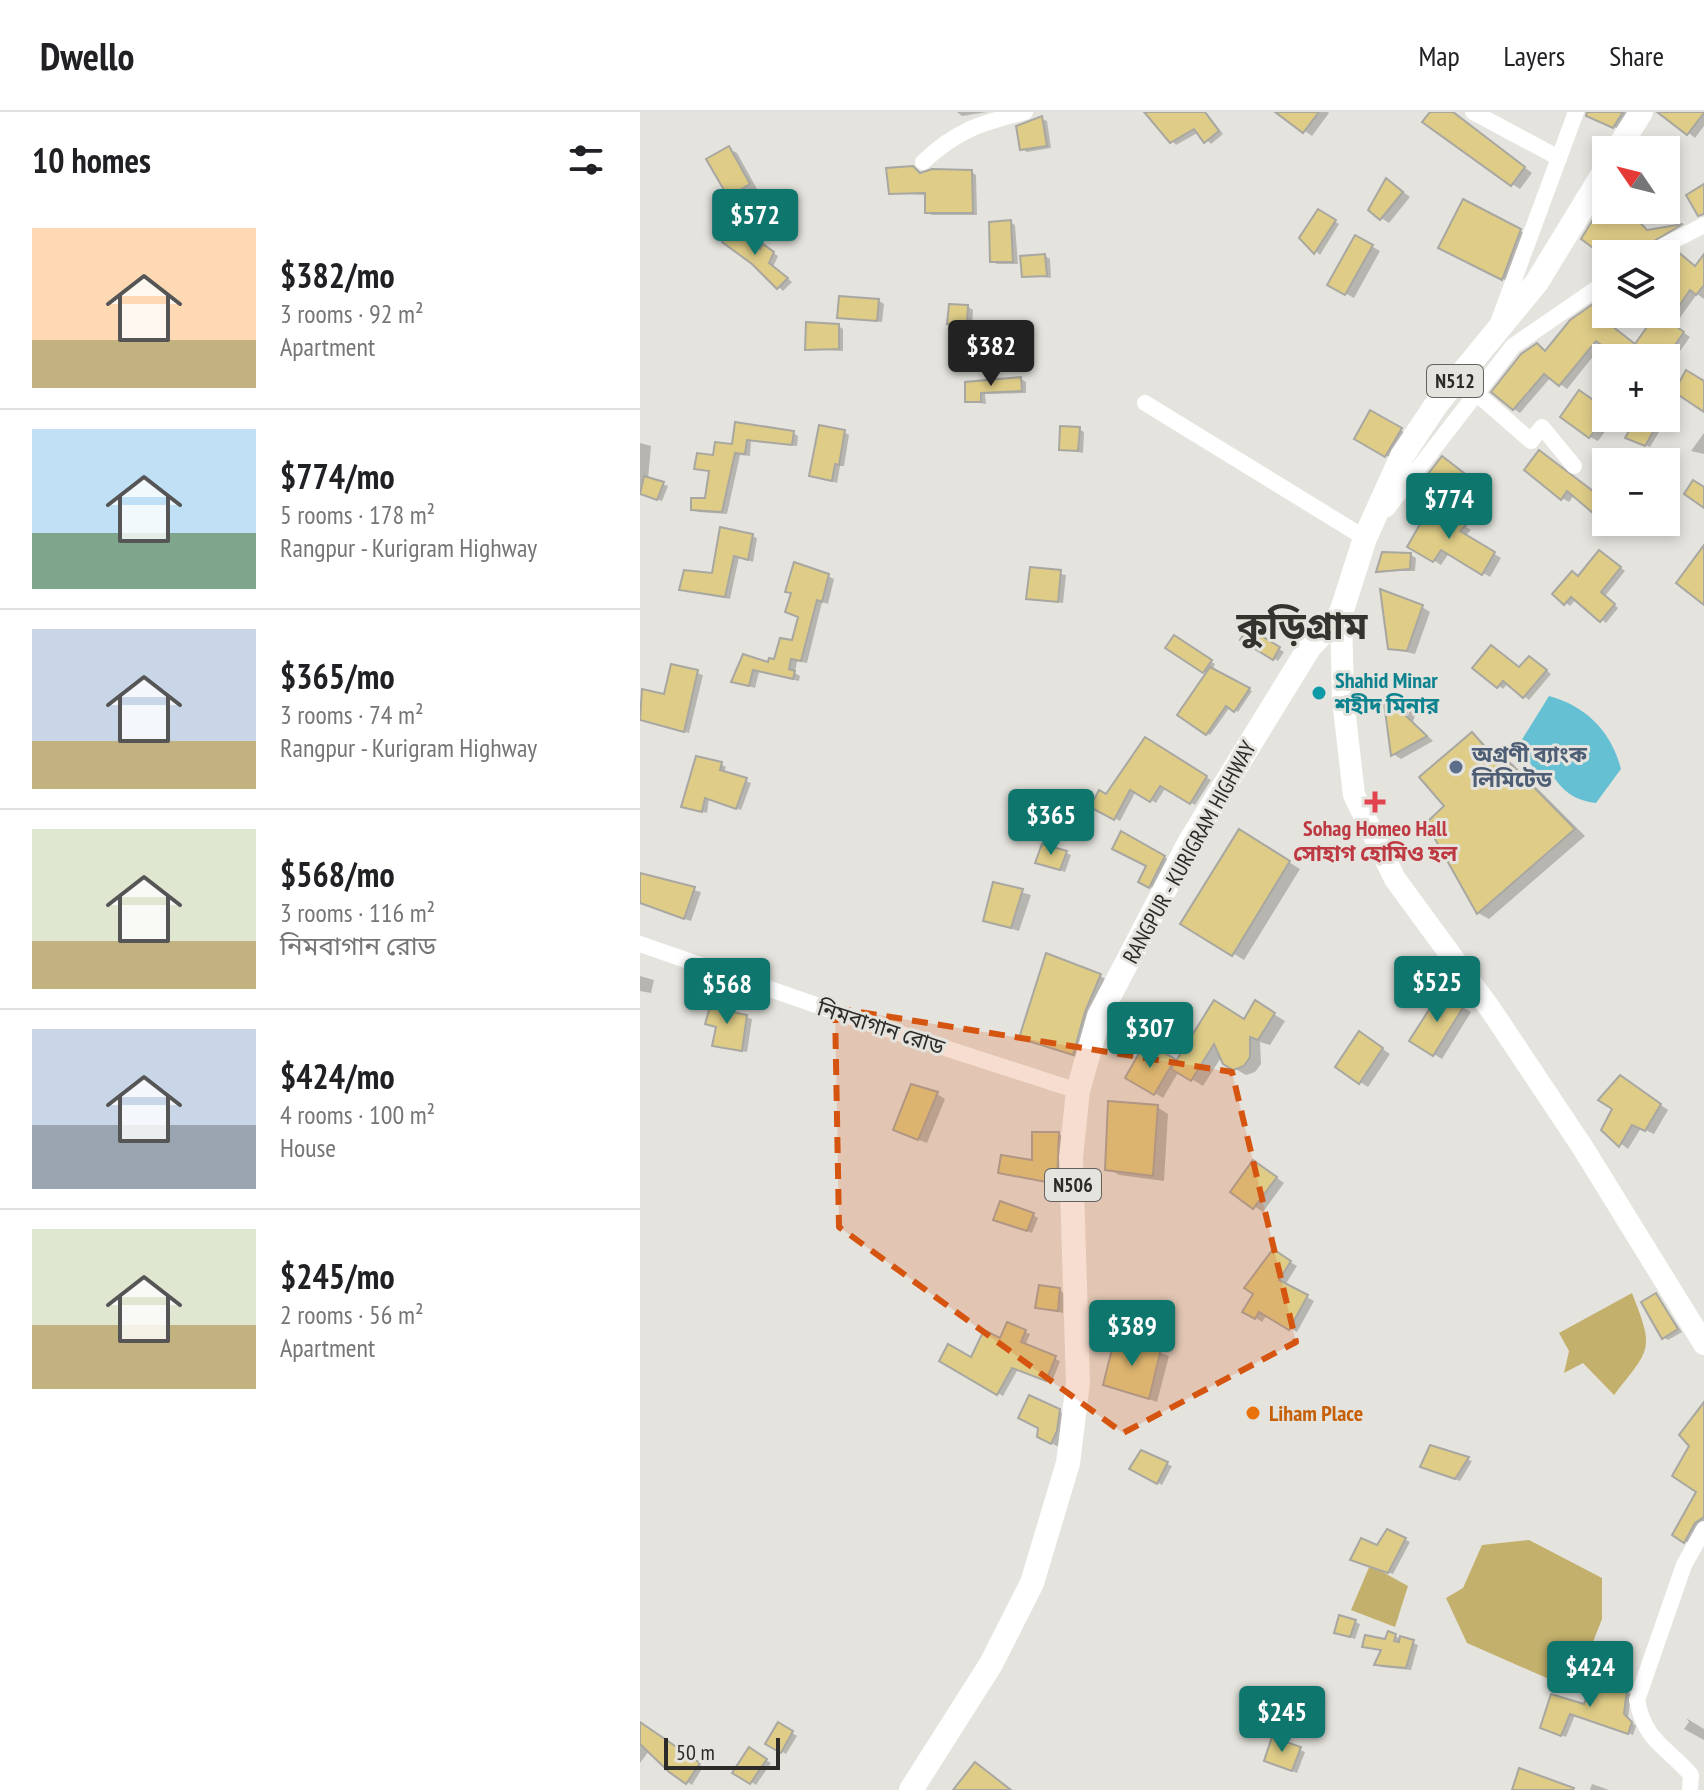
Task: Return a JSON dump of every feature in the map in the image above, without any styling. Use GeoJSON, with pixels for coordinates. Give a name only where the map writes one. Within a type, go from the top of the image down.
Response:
{"type":"FeatureCollection","features":[{"type":"Feature","properties":{"kind":"highway"},"geometry":{"type":"LineString","coordinates":[[1626,136],[1641,112]]}},
{"type":"Feature","properties":{"kind":"highway","name":"N512"},"geometry":{"type":"LineString","coordinates":[[1341,613],[1365,538],[1402,456],[1436,405],[1537,282],[1592,192]]}},
{"type":"Feature","properties":{"kind":"highway","name":"RANGPUR - KURIGRAM HIGHWAY"},"geometry":{"type":"LineString","coordinates":[[911,1790],[991,1664],[1032,1583],[1068,1463],[1078,1382],[1071,1157],[1078,1091],[1099,1016],[1189,843],[1309,648],[1341,613]]}},
{"type":"Feature","properties":{"kind":"main road"},"geometry":{"type":"LineString","coordinates":[[1341,613],[1343,699],[1354,795],[1395,879],[1491,1010],[1583,1148],[1704,1344]]}},
{"type":"Feature","properties":{"kind":"street"},"geometry":{"type":"LineString","coordinates":[[923,162],[943,143],[971,126],[1025,112]]}},
{"type":"Feature","properties":{"kind":"street"},"geometry":{"type":"LineString","coordinates":[[1473,112],[1559,158]]}},
{"type":"Feature","properties":{"kind":"street"},"geometry":{"type":"LineString","coordinates":[[1494,333],[1576,112]]}},
{"type":"Feature","properties":{"kind":"street"},"geometry":{"type":"LineString","coordinates":[[1675,240],[1704,225]]}},
{"type":"Feature","properties":{"kind":"street"},"geometry":{"type":"LineString","coordinates":[[1145,403],[1365,538],[1513,346],[1592,292]]}},
{"type":"Feature","properties":{"kind":"street"},"geometry":{"type":"LineString","coordinates":[[1476,393],[1531,441],[1542,427],[1574,466]]}},
{"type":"Feature","properties":{"kind":"street","name":"নিমবাগান রোড"},"geometry":{"type":"LineString","coordinates":[[640,944],[1078,1091]]}},
{"type":"Feature","properties":{"kind":"street"},"geometry":{"type":"LineString","coordinates":[[1690,1790],[1691,1775],[1652,1739],[1641,1720],[1637,1700],[1684,1565],[1704,1529]]}},
{"type":"Feature","properties":{"kind":"highlighted area"},"geometry":{"type":"Polygon","coordinates":[[[835,1008],[1232,1072],[1296,1342],[1123,1433],[839,1227],[835,1008]]]}},
{"type":"Feature","properties":{"kind":"shaded area"},"geometry":{"type":"Polygon","coordinates":[[[1632,1293],[1644,1326],[1646,1347],[1636,1367],[1614,1395],[1583,1363],[1564,1373],[1569,1351],[1559,1333],[1632,1293]]]}},
{"type":"Feature","properties":{"kind":"shaded area"},"geometry":{"type":"Polygon","coordinates":[[[1529,1540],[1602,1578],[1602,1619],[1574,1690],[1467,1643],[1446,1598],[1463,1588],[1482,1545],[1529,1540]]]}},
{"type":"Feature","properties":{"kind":"shaded area"},"geometry":{"type":"Polygon","coordinates":[[[1370,1565],[1408,1586],[1395,1627],[1351,1610],[1370,1565]]]}},
{"type":"Feature","properties":{"kind":"water"},"geometry":{"type":"Polygon","coordinates":[[[1549,696],[1585,713],[1604,732],[1617,755],[1621,769],[1596,803],[1570,794],[1551,773],[1535,770],[1518,746],[1549,696]]]}},
{"type":"Feature","properties":{"kind":"building"},"geometry":{"type":"Polygon","coordinates":[[[1144,112],[1205,112],[1219,131],[1204,143],[1194,129],[1170,143],[1144,112]]]}},
{"type":"Feature","properties":{"kind":"building"},"geometry":{"type":"Polygon","coordinates":[[[1275,112],[1319,112],[1303,133],[1275,112]]]}},
{"type":"Feature","properties":{"kind":"building"},"geometry":{"type":"Polygon","coordinates":[[[1430,112],[1453,112],[1525,167],[1511,186],[1422,122],[1430,112]]]}},
{"type":"Feature","properties":{"kind":"building"},"geometry":{"type":"Polygon","coordinates":[[[1587,112],[1623,112],[1613,128],[1586,116],[1587,112]]]}},
{"type":"Feature","properties":{"kind":"building"},"geometry":{"type":"Polygon","coordinates":[[[1657,112],[1704,112],[1704,113],[1687,135],[1657,112]]]}},
{"type":"Feature","properties":{"kind":"building"},"geometry":{"type":"Polygon","coordinates":[[[1042,116],[1047,146],[1020,150],[1016,126],[1042,116]]]}},
{"type":"Feature","properties":{"kind":"building"},"geometry":{"type":"Polygon","coordinates":[[[729,146],[750,184],[728,197],[706,159],[729,146]]]}},
{"type":"Feature","properties":{"kind":"building"},"geometry":{"type":"Polygon","coordinates":[[[913,166],[920,173],[932,169],[972,170],[973,213],[925,213],[925,193],[889,194],[886,168],[913,166]]]}},
{"type":"Feature","properties":{"kind":"building"},"geometry":{"type":"Polygon","coordinates":[[[1386,178],[1403,192],[1380,220],[1368,210],[1386,178]]]}},
{"type":"Feature","properties":{"kind":"building"},"geometry":{"type":"Polygon","coordinates":[[[1704,184],[1704,214],[1698,216],[1686,195],[1704,184]]]}},
{"type":"Feature","properties":{"kind":"building"},"geometry":{"type":"Polygon","coordinates":[[[1463,199],[1521,229],[1502,280],[1438,248],[1463,199]]]}},
{"type":"Feature","properties":{"kind":"building"},"geometry":{"type":"Polygon","coordinates":[[[1318,209],[1336,220],[1314,254],[1299,238],[1318,209]]]}},
{"type":"Feature","properties":{"kind":"building"},"geometry":{"type":"Polygon","coordinates":[[[1011,220],[1013,262],[990,262],[989,222],[1011,220]]]}},
{"type":"Feature","properties":{"kind":"building"},"geometry":{"type":"Polygon","coordinates":[[[1592,221],[1592,224],[1641,224],[1647,230],[1683,224],[1656,240],[1592,240],[1592,247],[1581,239],[1592,221]]]}},
{"type":"Feature","properties":{"kind":"building"},"geometry":{"type":"Polygon","coordinates":[[[732,228],[760,249],[763,244],[774,252],[769,263],[788,278],[777,289],[752,264],[722,242],[732,228]]]}},
{"type":"Feature","properties":{"kind":"building"},"geometry":{"type":"Polygon","coordinates":[[[1355,235],[1373,245],[1345,295],[1327,285],[1355,235]]]}},
{"type":"Feature","properties":{"kind":"building"},"geometry":{"type":"Polygon","coordinates":[[[1045,254],[1047,276],[1022,277],[1020,256],[1045,254]]]}},
{"type":"Feature","properties":{"kind":"building"},"geometry":{"type":"Polygon","coordinates":[[[1680,254],[1695,266],[1704,254],[1704,285],[1696,295],[1690,290],[1680,305],[1680,254]]]}},
{"type":"Feature","properties":{"kind":"building"},"geometry":{"type":"Polygon","coordinates":[[[839,296],[879,299],[877,321],[837,318],[839,296]]]}},
{"type":"Feature","properties":{"kind":"building"},"geometry":{"type":"Polygon","coordinates":[[[949,304],[968,305],[967,325],[947,324],[949,304]]]}},
{"type":"Feature","properties":{"kind":"building"},"geometry":{"type":"Polygon","coordinates":[[[1592,305],[1592,328],[1615,328],[1635,344],[1600,344],[1596,341],[1559,386],[1544,374],[1513,410],[1491,392],[1521,354],[1537,343],[1545,351],[1570,320],[1592,305]]]}},
{"type":"Feature","properties":{"kind":"building"},"geometry":{"type":"Polygon","coordinates":[[[806,322],[839,324],[839,349],[805,350],[806,322]]]}},
{"type":"Feature","properties":{"kind":"building"},"geometry":{"type":"Polygon","coordinates":[[[1646,328],[1679,328],[1684,332],[1676,344],[1635,344],[1646,328]]]}},
{"type":"Feature","properties":{"kind":"building"},"geometry":{"type":"Polygon","coordinates":[[[1686,370],[1704,381],[1704,412],[1680,396],[1680,381],[1686,370]]]}},
{"type":"Feature","properties":{"kind":"building"},"geometry":{"type":"Polygon","coordinates":[[[1021,377],[1022,391],[981,393],[981,402],[965,402],[965,382],[1021,377]]]}},
{"type":"Feature","properties":{"kind":"building"},"geometry":{"type":"Polygon","coordinates":[[[1579,390],[1592,399],[1593,432],[1589,438],[1560,417],[1579,390]]]}},
{"type":"Feature","properties":{"kind":"building"},"geometry":{"type":"Polygon","coordinates":[[[1370,410],[1402,428],[1385,457],[1354,439],[1370,410]]]}},
{"type":"Feature","properties":{"kind":"building"},"geometry":{"type":"Polygon","coordinates":[[[735,422],[794,431],[792,445],[747,440],[745,454],[735,453],[722,512],[691,510],[691,498],[705,498],[709,471],[694,469],[697,453],[713,455],[715,442],[732,444],[735,422]]]}},
{"type":"Feature","properties":{"kind":"building"},"geometry":{"type":"Polygon","coordinates":[[[819,425],[845,430],[839,465],[835,464],[832,481],[809,476],[819,425]]]}},
{"type":"Feature","properties":{"kind":"building"},"geometry":{"type":"Polygon","coordinates":[[[1060,426],[1080,427],[1078,451],[1059,450],[1060,426]]]}},
{"type":"Feature","properties":{"kind":"building"},"geometry":{"type":"Polygon","coordinates":[[[1628,432],[1653,432],[1645,446],[1625,438],[1628,432]]]}},
{"type":"Feature","properties":{"kind":"building"},"geometry":{"type":"Polygon","coordinates":[[[1539,450],[1592,490],[1592,512],[1567,491],[1561,500],[1524,470],[1539,450]]]}},
{"type":"Feature","properties":{"kind":"building"},"geometry":{"type":"Polygon","coordinates":[[[1442,456],[1464,473],[1448,497],[1425,478],[1442,456]]]}},
{"type":"Feature","properties":{"kind":"building"},"geometry":{"type":"Polygon","coordinates":[[[644,476],[664,482],[657,500],[640,494],[644,476]]]}},
{"type":"Feature","properties":{"kind":"building"},"geometry":{"type":"Polygon","coordinates":[[[1693,480],[1704,487],[1704,508],[1684,494],[1693,480]]]}},
{"type":"Feature","properties":{"kind":"building"},"geometry":{"type":"Polygon","coordinates":[[[1432,503],[1466,525],[1460,531],[1495,552],[1482,575],[1441,550],[1433,562],[1407,547],[1432,503]]]}},
{"type":"Feature","properties":{"kind":"building"},"geometry":{"type":"Polygon","coordinates":[[[720,527],[753,534],[748,560],[734,556],[725,597],[679,590],[684,570],[712,573],[720,527]]]}},
{"type":"Feature","properties":{"kind":"building"},"geometry":{"type":"Polygon","coordinates":[[[1704,545],[1704,605],[1676,583],[1704,545]]]}},
{"type":"Feature","properties":{"kind":"building"},"geometry":{"type":"Polygon","coordinates":[[[1599,550],[1621,567],[1601,592],[1615,604],[1600,622],[1571,597],[1564,605],[1552,594],[1572,571],[1578,576],[1599,550]]]}},
{"type":"Feature","properties":{"kind":"building"},"geometry":{"type":"Polygon","coordinates":[[[1382,552],[1411,553],[1410,569],[1376,572],[1382,552]]]}},
{"type":"Feature","properties":{"kind":"building"},"geometry":{"type":"Polygon","coordinates":[[[794,562],[829,574],[822,602],[817,600],[801,661],[791,659],[789,669],[795,671],[793,679],[753,670],[749,686],[731,682],[743,654],[768,662],[769,658],[774,659],[780,638],[792,640],[798,617],[785,612],[791,593],[785,592],[794,562]]]}},
{"type":"Feature","properties":{"kind":"building"},"geometry":{"type":"Polygon","coordinates":[[[1030,567],[1061,570],[1058,602],[1026,599],[1030,567]]]}},
{"type":"Feature","properties":{"kind":"building"},"geometry":{"type":"Polygon","coordinates":[[[1380,589],[1423,605],[1407,651],[1388,649],[1380,589]]]}},
{"type":"Feature","properties":{"kind":"building"},"geometry":{"type":"Polygon","coordinates":[[[1248,628],[1280,647],[1273,660],[1240,640],[1248,628]]]}},
{"type":"Feature","properties":{"kind":"building"},"geometry":{"type":"Polygon","coordinates":[[[1174,635],[1212,660],[1203,673],[1165,648],[1174,635]]]}},
{"type":"Feature","properties":{"kind":"building"},"geometry":{"type":"Polygon","coordinates":[[[1491,645],[1519,667],[1529,656],[1547,670],[1523,698],[1503,681],[1497,688],[1472,668],[1491,645]]]}},
{"type":"Feature","properties":{"kind":"building"},"geometry":{"type":"Polygon","coordinates":[[[671,664],[698,670],[684,732],[640,720],[642,689],[664,694],[671,664]]]}},
{"type":"Feature","properties":{"kind":"building"},"geometry":{"type":"Polygon","coordinates":[[[1210,667],[1250,688],[1234,712],[1226,706],[1206,735],[1177,715],[1210,667]]]}},
{"type":"Feature","properties":{"kind":"building"},"geometry":{"type":"Polygon","coordinates":[[[1410,701],[1406,716],[1427,736],[1391,756],[1384,703],[1410,701]]]}},
{"type":"Feature","properties":{"kind":"building"},"geometry":{"type":"Polygon","coordinates":[[[1472,732],[1497,760],[1502,755],[1575,829],[1477,914],[1426,823],[1444,806],[1419,777],[1472,732]]]}},
{"type":"Feature","properties":{"kind":"building"},"geometry":{"type":"Polygon","coordinates":[[[1145,737],[1207,776],[1190,804],[1160,786],[1150,802],[1130,790],[1114,820],[1090,807],[1099,790],[1106,794],[1145,737]]]}},
{"type":"Feature","properties":{"kind":"building"},"geometry":{"type":"Polygon","coordinates":[[[696,756],[722,762],[720,770],[747,778],[736,809],[705,798],[702,812],[681,807],[696,756]]]}},
{"type":"Feature","properties":{"kind":"building"},"geometry":{"type":"Polygon","coordinates":[[[1239,829],[1290,861],[1232,956],[1180,924],[1239,829]]]}},
{"type":"Feature","properties":{"kind":"building"},"geometry":{"type":"Polygon","coordinates":[[[1121,831],[1165,856],[1149,888],[1138,882],[1146,866],[1112,849],[1121,831]]]}},
{"type":"Feature","properties":{"kind":"building"},"geometry":{"type":"Polygon","coordinates":[[[1042,844],[1067,851],[1060,870],[1035,863],[1042,844]]]}},
{"type":"Feature","properties":{"kind":"building"},"geometry":{"type":"Polygon","coordinates":[[[640,873],[695,887],[684,919],[640,903],[640,873]]]}},
{"type":"Feature","properties":{"kind":"building"},"geometry":{"type":"Polygon","coordinates":[[[993,882],[1023,889],[1011,928],[983,921],[993,882]]]}},
{"type":"Feature","properties":{"kind":"building"},"geometry":{"type":"Polygon","coordinates":[[[1046,953],[1101,974],[1085,1012],[1073,1055],[1019,1038],[1046,953]]]}},
{"type":"Feature","properties":{"kind":"building"},"geometry":{"type":"Polygon","coordinates":[[[1441,991],[1464,1006],[1433,1056],[1409,1041],[1441,991]]]}},
{"type":"Feature","properties":{"kind":"building"},"geometry":{"type":"Polygon","coordinates":[[[712,1000],[730,1004],[728,1011],[747,1015],[742,1051],[712,1046],[716,1027],[705,1024],[712,1000]]]}},
{"type":"Feature","properties":{"kind":"building"},"geometry":{"type":"Polygon","coordinates":[[[1214,1000],[1244,1019],[1255,1000],[1275,1013],[1258,1040],[1250,1037],[1250,1057],[1244,1066],[1233,1070],[1223,1064],[1214,1044],[1191,1081],[1171,1069],[1214,1000]]]}},
{"type":"Feature","properties":{"kind":"building"},"geometry":{"type":"Polygon","coordinates":[[[1359,1031],[1383,1048],[1359,1084],[1335,1067],[1359,1031]]]}},
{"type":"Feature","properties":{"kind":"building"},"geometry":{"type":"Polygon","coordinates":[[[1142,1048],[1154,1055],[1157,1049],[1175,1059],[1154,1095],[1125,1078],[1142,1048]]]}},
{"type":"Feature","properties":{"kind":"building"},"geometry":{"type":"Polygon","coordinates":[[[1620,1075],[1661,1104],[1645,1131],[1632,1125],[1619,1147],[1601,1130],[1612,1109],[1598,1100],[1620,1075]]]}},
{"type":"Feature","properties":{"kind":"building"},"geometry":{"type":"Polygon","coordinates":[[[911,1084],[938,1092],[918,1140],[893,1130],[911,1084]]]}},
{"type":"Feature","properties":{"kind":"building"},"geometry":{"type":"Polygon","coordinates":[[[1108,1101],[1158,1105],[1153,1176],[1105,1170],[1108,1101]]]}},
{"type":"Feature","properties":{"kind":"building"},"geometry":{"type":"Polygon","coordinates":[[[1032,1132],[1059,1132],[1057,1184],[998,1173],[1001,1155],[1032,1160],[1032,1132]]]}},
{"type":"Feature","properties":{"kind":"building"},"geometry":{"type":"Polygon","coordinates":[[[1253,1160],[1277,1177],[1253,1209],[1230,1192],[1253,1160]]]}},
{"type":"Feature","properties":{"kind":"building"},"geometry":{"type":"Polygon","coordinates":[[[1000,1201],[1034,1213],[1027,1231],[993,1220],[1000,1201]]]}},
{"type":"Feature","properties":{"kind":"building"},"geometry":{"type":"Polygon","coordinates":[[[1273,1249],[1291,1261],[1279,1280],[1308,1295],[1289,1330],[1259,1312],[1255,1319],[1242,1312],[1253,1294],[1244,1288],[1273,1249]]]}},
{"type":"Feature","properties":{"kind":"building"},"geometry":{"type":"Polygon","coordinates":[[[1039,1285],[1060,1288],[1058,1311],[1035,1308],[1039,1285]]]}},
{"type":"Feature","properties":{"kind":"building"},"geometry":{"type":"Polygon","coordinates":[[[1656,1293],[1678,1329],[1662,1339],[1641,1302],[1656,1293]]]}},
{"type":"Feature","properties":{"kind":"building"},"geometry":{"type":"Polygon","coordinates":[[[1007,1322],[1026,1330],[1021,1342],[1056,1356],[1046,1381],[1012,1368],[997,1395],[939,1361],[948,1344],[971,1357],[984,1330],[1000,1338],[1007,1322]]]}},
{"type":"Feature","properties":{"kind":"building"},"geometry":{"type":"Polygon","coordinates":[[[1115,1337],[1161,1349],[1149,1399],[1103,1385],[1115,1337]]]}},
{"type":"Feature","properties":{"kind":"building"},"geometry":{"type":"Polygon","coordinates":[[[1029,1395],[1060,1409],[1057,1431],[1051,1444],[1037,1437],[1038,1428],[1018,1418],[1029,1395]]]}},
{"type":"Feature","properties":{"kind":"building"},"geometry":{"type":"Polygon","coordinates":[[[1704,1402],[1704,1517],[1695,1523],[1684,1543],[1672,1535],[1696,1492],[1672,1476],[1689,1446],[1679,1435],[1704,1402]]]}},
{"type":"Feature","properties":{"kind":"building"},"geometry":{"type":"Polygon","coordinates":[[[1430,1445],[1469,1457],[1455,1479],[1420,1467],[1430,1445]]]}},
{"type":"Feature","properties":{"kind":"building"},"geometry":{"type":"Polygon","coordinates":[[[1141,1450],[1168,1462],[1157,1484],[1129,1469],[1141,1450]]]}},
{"type":"Feature","properties":{"kind":"building"},"geometry":{"type":"Polygon","coordinates":[[[1387,1529],[1406,1538],[1388,1573],[1350,1560],[1361,1538],[1377,1545],[1387,1529]]]}},
{"type":"Feature","properties":{"kind":"building"},"geometry":{"type":"Polygon","coordinates":[[[1339,1615],[1356,1620],[1350,1637],[1334,1633],[1339,1615]]]}},
{"type":"Feature","properties":{"kind":"building"},"geometry":{"type":"Polygon","coordinates":[[[1388,1631],[1396,1634],[1394,1641],[1399,1642],[1400,1636],[1414,1640],[1406,1668],[1374,1665],[1381,1650],[1362,1647],[1365,1635],[1385,1639],[1388,1631]]]}},
{"type":"Feature","properties":{"kind":"building"},"geometry":{"type":"Polygon","coordinates":[[[1594,1677],[1627,1689],[1624,1714],[1632,1722],[1628,1734],[1570,1714],[1561,1736],[1540,1728],[1551,1694],[1584,1704],[1594,1677]]]}},
{"type":"Feature","properties":{"kind":"building"},"geometry":{"type":"Polygon","coordinates":[[[640,1722],[700,1763],[686,1784],[640,1744],[640,1722]]]}},
{"type":"Feature","properties":{"kind":"building"},"geometry":{"type":"Polygon","coordinates":[[[778,1722],[793,1731],[781,1753],[765,1744],[778,1722]]]}},
{"type":"Feature","properties":{"kind":"building"},"geometry":{"type":"Polygon","coordinates":[[[1272,1737],[1301,1747],[1292,1771],[1264,1761],[1272,1737]]]}},
{"type":"Feature","properties":{"kind":"building"},"geometry":{"type":"Polygon","coordinates":[[[749,1747],[767,1759],[750,1784],[732,1773],[749,1747]]]}},
{"type":"Feature","properties":{"kind":"building"},"geometry":{"type":"Polygon","coordinates":[[[975,1762],[1011,1790],[953,1790],[975,1762]]]}},
{"type":"Feature","properties":{"kind":"building"},"geometry":{"type":"Polygon","coordinates":[[[1519,1768],[1574,1788],[1512,1790],[1519,1768]]]}},
{"type":"Feature","properties":{"kind":"place","name":"Shahid Minar শহীদ মিনার"},"geometry":{"type":"Point","coordinates":[1319,693]}},
{"type":"Feature","properties":{"kind":"place","name":"অগ্রণী ব্যাংক লিমিটেড"},"geometry":{"type":"Point","coordinates":[1456,767]}},
{"type":"Feature","properties":{"kind":"place","name":"Sohag Homeo Hall সোহাগ হোমিও হল"},"geometry":{"type":"Point","coordinates":[1375,802]}},
{"type":"Feature","properties":{"kind":"place","name":"Liham Place"},"geometry":{"type":"Point","coordinates":[1253,1413]}},
{"type":"Feature","properties":{"kind":"district","name":"কুড়িগ্রাম"},"geometry":{"type":"Point","coordinates":[1302,624]}}]}
